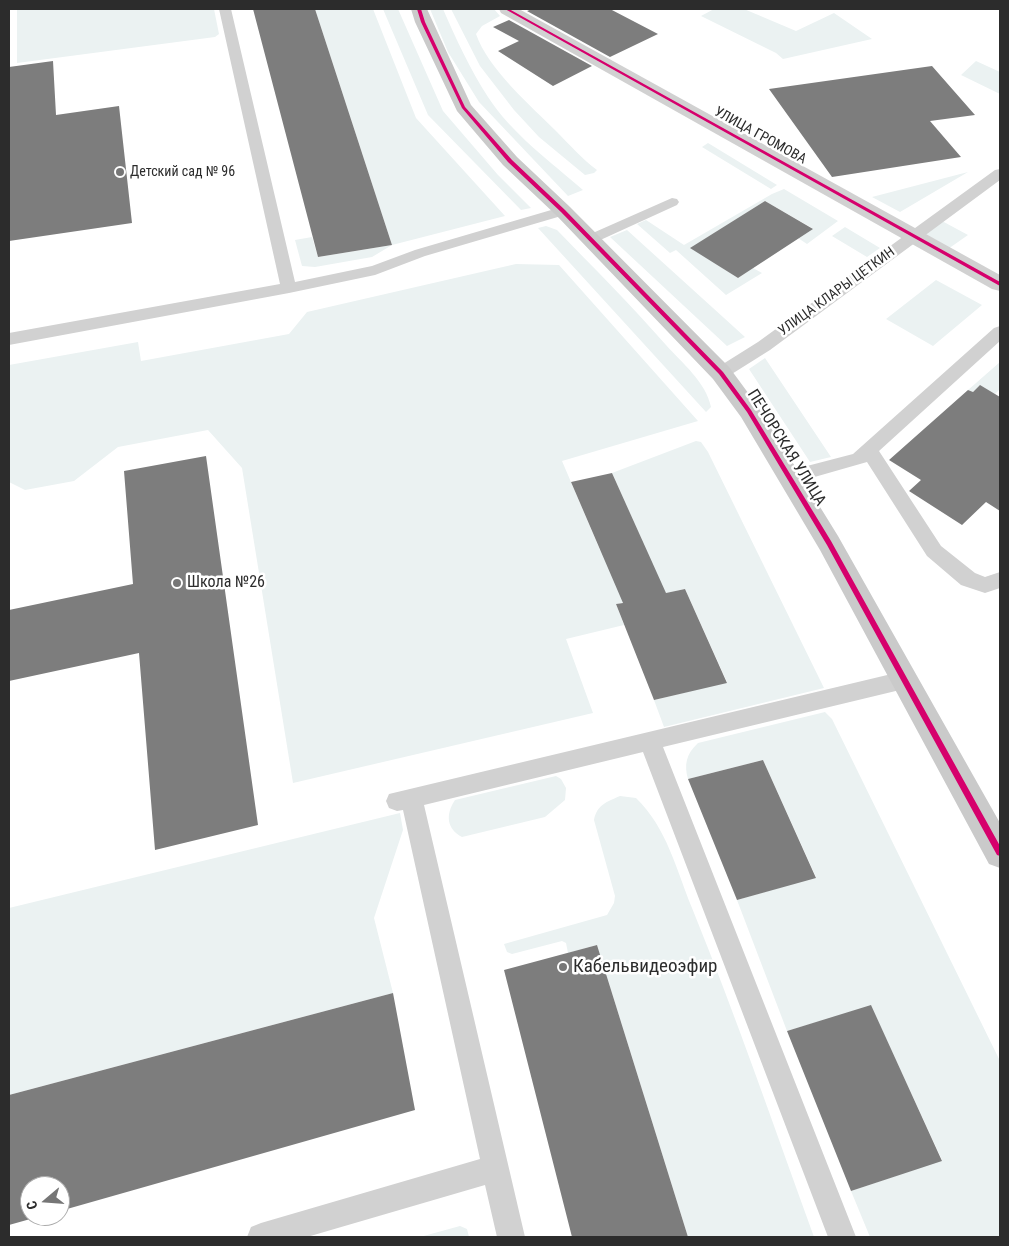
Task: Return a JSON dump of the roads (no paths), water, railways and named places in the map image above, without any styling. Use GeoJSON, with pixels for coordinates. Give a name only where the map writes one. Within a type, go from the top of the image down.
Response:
{"type":"FeatureCollection","features":[{"type":"Feature","properties":{"kind":"street","name":"ПЕЧОРСКАЯ УЛИЦА"},"geometry":{"type":"LineString","coordinates":[[418,9],[463,107],[510,161],[563,211],[721,373],[749,411],[790,476],[1000,853]]}},
{"type":"Feature","properties":{"kind":"street","name":"УЛИЦА ГРОМОВА"},"geometry":{"type":"LineString","coordinates":[[507,9],[1000,284]]}},
{"type":"Feature","properties":{"kind":"lane"},"geometry":{"type":"LineString","coordinates":[[225,9],[289,288]]}},
{"type":"Feature","properties":{"kind":"lane","name":"УЛИЦА КЛАРЫ ЦЕТКИН"},"geometry":{"type":"LineString","coordinates":[[721,373],[764,346],[1000,172]]}},
{"type":"Feature","properties":{"kind":"lane"},"geometry":{"type":"LineString","coordinates":[[591,240],[672,202]]}},
{"type":"Feature","properties":{"kind":"lane"},"geometry":{"type":"LineString","coordinates":[[9,339],[289,288],[375,270],[420,253],[563,211]]}},
{"type":"Feature","properties":{"kind":"lane"},"geometry":{"type":"LineString","coordinates":[[790,476],[859,459],[1000,332]]}},
{"type":"Feature","properties":{"kind":"lane"},"geometry":{"type":"LineString","coordinates":[[869,450],[934,551],[968,579],[985,585],[1000,580]]}},
{"type":"Feature","properties":{"kind":"lane"},"geometry":{"type":"LineString","coordinates":[[511,1237],[496,1168],[404,799],[904,680]]}},
{"type":"Feature","properties":{"kind":"lane"},"geometry":{"type":"LineString","coordinates":[[650,741],[842,1237]]}},
{"type":"Feature","properties":{"kind":"lane"},"geometry":{"type":"LineString","coordinates":[[261,1237],[496,1168]]}},
{"type":"Feature","properties":{"kind":"place","name":"Детский сад № 96"},"geometry":{"type":"Point","coordinates":[120,172]}},
{"type":"Feature","properties":{"kind":"place","name":"Школа №26"},"geometry":{"type":"Point","coordinates":[177,583]}},
{"type":"Feature","properties":{"kind":"place","name":"Кабельвидеоэфир"},"geometry":{"type":"Point","coordinates":[563,967]}}]}
